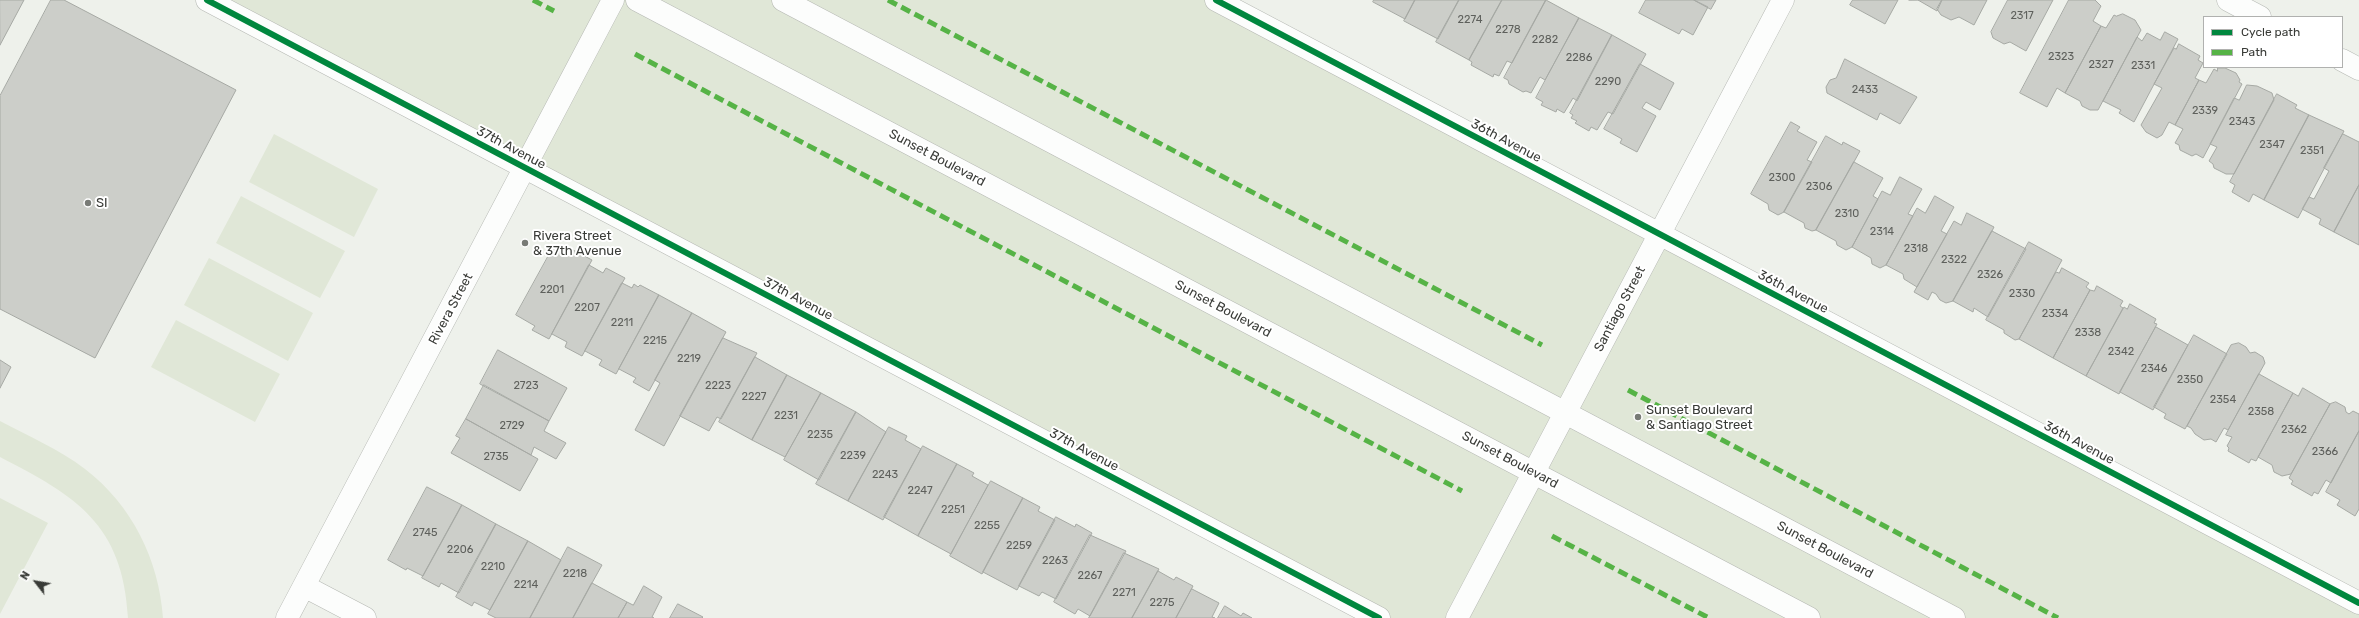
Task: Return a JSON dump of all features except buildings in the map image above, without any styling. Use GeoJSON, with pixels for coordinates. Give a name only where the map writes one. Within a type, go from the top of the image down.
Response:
{"type":"FeatureCollection","features":[{"type":"Feature","properties":{"kind":"street","name":"37th Avenue"},"geometry":{"type":"LineString","coordinates":[[207,0],[1378,618]]}},
{"type":"Feature","properties":{"kind":"street","name":"Rivera Street"},"geometry":{"type":"LineString","coordinates":[[288,618],[614,0]]}},
{"type":"Feature","properties":{"kind":"street","name":"Sunset Boulevard"},"geometry":{"type":"LineString","coordinates":[[637,0],[1809,618]]}},
{"type":"Feature","properties":{"kind":"street","name":"Sunset Boulevard"},"geometry":{"type":"LineString","coordinates":[[784,0],[1954,618]]}},
{"type":"Feature","properties":{"kind":"street","name":"36th Avenue"},"geometry":{"type":"LineString","coordinates":[[1216,0],[2359,603]]}},
{"type":"Feature","properties":{"kind":"street","name":"Santiago Street"},"geometry":{"type":"LineString","coordinates":[[1457,618],[1784,0]]}},
{"type":"Feature","properties":{"kind":"street"},"geometry":{"type":"LineString","coordinates":[[2228,0],[2258,16]]}},
{"type":"Feature","properties":{"kind":"street"},"geometry":{"type":"LineString","coordinates":[[2343,61],[2359,69]]}},
{"type":"Feature","properties":{"kind":"street"},"geometry":{"type":"LineString","coordinates":[[304,586],[365,618]]}},
{"type":"Feature","properties":{"kind":"green space"},"geometry":{"type":"Polygon","coordinates":[[[206,0],[1216,0],[2359,603],[2359,618],[1378,618],[206,0]]]}},
{"type":"Feature","properties":{"kind":"green space"},"geometry":{"type":"Polygon","coordinates":[[[274,134],[378,189],[354,237],[249,182],[274,134]]]}},
{"type":"Feature","properties":{"kind":"green space"},"geometry":{"type":"Polygon","coordinates":[[[241,196],[345,251],[320,298],[216,243],[241,196]]]}},
{"type":"Feature","properties":{"kind":"green space"},"geometry":{"type":"Polygon","coordinates":[[[209,258],[313,313],[288,361],[184,305],[209,258]]]}},
{"type":"Feature","properties":{"kind":"green space"},"geometry":{"type":"Polygon","coordinates":[[[176,320],[280,374],[255,422],[151,367],[176,320]]]}},
{"type":"Feature","properties":{"kind":"green space"},"geometry":{"type":"Polygon","coordinates":[[[0,421],[54,449],[75,462],[102,483],[116,499],[140,535],[149,555],[156,575],[163,618],[128,618],[124,586],[117,559],[105,536],[91,517],[73,500],[51,485],[0,457],[0,421]]]}},
{"type":"Feature","properties":{"kind":"green space"},"geometry":{"type":"Polygon","coordinates":[[[0,498],[48,523],[0,614],[0,498]]]}},
{"type":"Feature","properties":{"kind":"marked path"},"geometry":{"type":"LineString","coordinates":[[533,0],[554,11]]}},
{"type":"Feature","properties":{"kind":"marked path"},"geometry":{"type":"LineString","coordinates":[[888,0],[1542,345]]}},
{"type":"Feature","properties":{"kind":"marked path"},"geometry":{"type":"LineString","coordinates":[[635,54],[1462,491]]}},
{"type":"Feature","properties":{"kind":"marked path"},"geometry":{"type":"LineString","coordinates":[[1628,390],[2058,618]]}},
{"type":"Feature","properties":{"kind":"marked path"},"geometry":{"type":"LineString","coordinates":[[1552,536],[1709,618]]}},
{"type":"Feature","properties":{"kind":"cycle path"},"geometry":{"type":"LineString","coordinates":[[207,0],[1379,618]]}},
{"type":"Feature","properties":{"kind":"cycle path"},"geometry":{"type":"LineString","coordinates":[[1216,0],[2359,603]]}},
{"type":"Feature","properties":{"kind":"place","name":"SI"},"geometry":{"type":"Point","coordinates":[88,203]}},
{"type":"Feature","properties":{"kind":"place","name":"Rivera Street & 37th Avenue"},"geometry":{"type":"Point","coordinates":[525,243]}},
{"type":"Feature","properties":{"kind":"place","name":"Sunset Boulevard & Santiago Street"},"geometry":{"type":"Point","coordinates":[1638,417]}}]}
